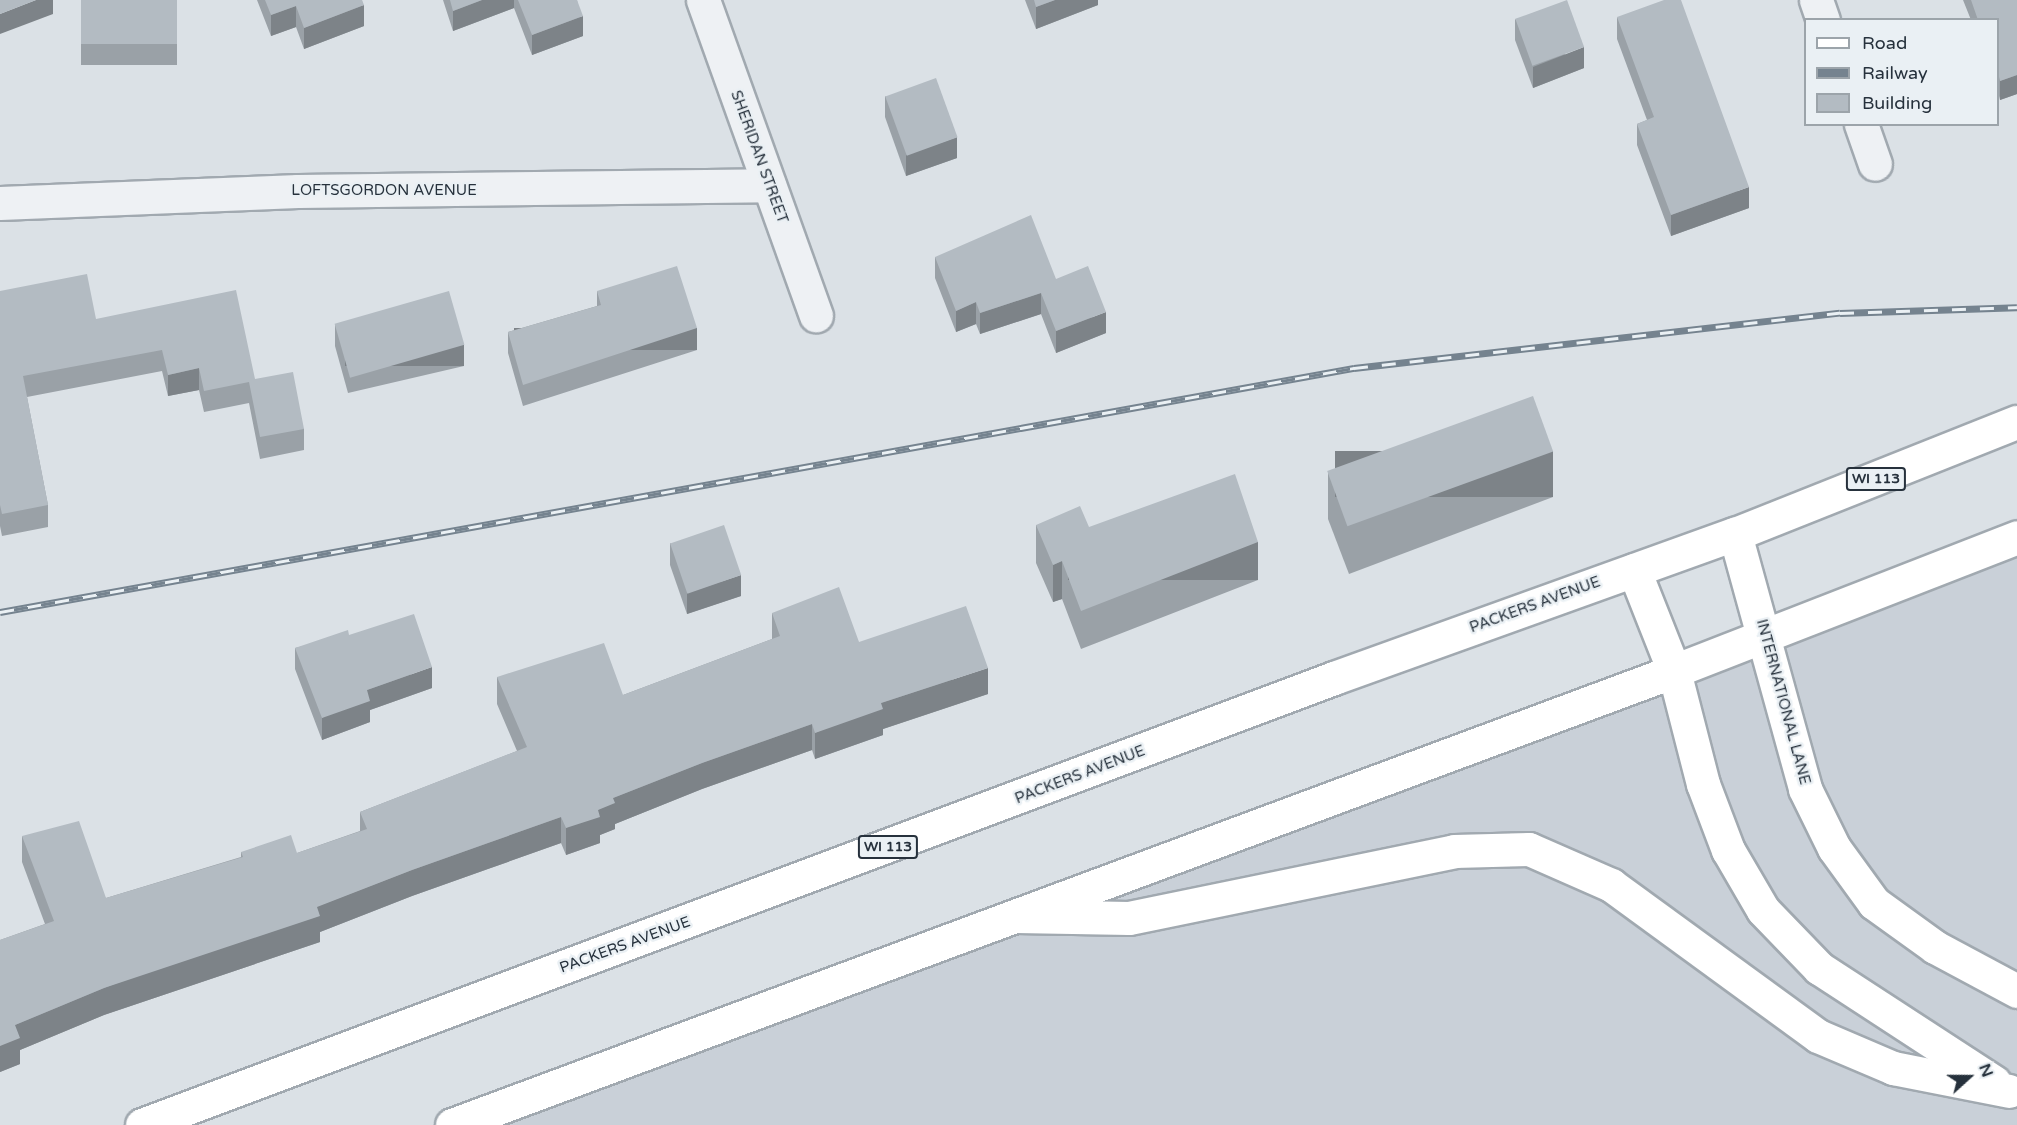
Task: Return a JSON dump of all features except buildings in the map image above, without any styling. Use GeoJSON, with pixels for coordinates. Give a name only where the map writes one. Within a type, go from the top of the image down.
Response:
{"type":"FeatureCollection","features":[{"type":"Feature","properties":{"kind":"main road","name":"PACKERS AVENUE"},"geometry":{"type":"LineString","coordinates":[[142,1125],[1735,534],[2017,422]]}},
{"type":"Feature","properties":{"kind":"main road","name":"INTERNATIONAL LANE"},"geometry":{"type":"LineString","coordinates":[[1735,534],[1766,635],[1805,789],[1834,848],[1874,903],[1935,947],[2017,991]]}},
{"type":"Feature","properties":{"kind":"main road"},"geometry":{"type":"LineString","coordinates":[[452,1125],[1674,670],[2017,537]]}},
{"type":"Feature","properties":{"kind":"main road"},"geometry":{"type":"LineString","coordinates":[[1634,570],[1674,670],[1702,784],[1728,850],[1763,910],[1819,968],[2013,1093]]}},
{"type":"Feature","properties":{"kind":"main road"},"geometry":{"type":"LineString","coordinates":[[1014,916],[1129,918],[1454,850],[1529,849],[1611,885],[1818,1036],[1893,1068],[2013,1093]]}},
{"type":"Feature","properties":{"kind":"street","name":"SHERIDAN STREET"},"geometry":{"type":"LineString","coordinates":[[703,0],[816,315]]}},
{"type":"Feature","properties":{"kind":"street"},"geometry":{"type":"LineString","coordinates":[[1816,0],[1822,18]]}},
{"type":"Feature","properties":{"kind":"street"},"geometry":{"type":"LineString","coordinates":[[1862,126],[1875,164]]}},
{"type":"Feature","properties":{"kind":"street","name":"LOFTSGORDON AVENUE"},"geometry":{"type":"LineString","coordinates":[[0,203],[298,191],[769,185]]}},
{"type":"Feature","properties":{"kind":"shaded area"},"geometry":{"type":"Polygon","coordinates":[[[2017,537],[2017,1125],[452,1125],[2017,537]]]}},
{"type":"Feature","properties":{"kind":"railway"},"geometry":{"type":"LineString","coordinates":[[0,612],[1354,368],[1840,313],[2017,307]]}}]}
